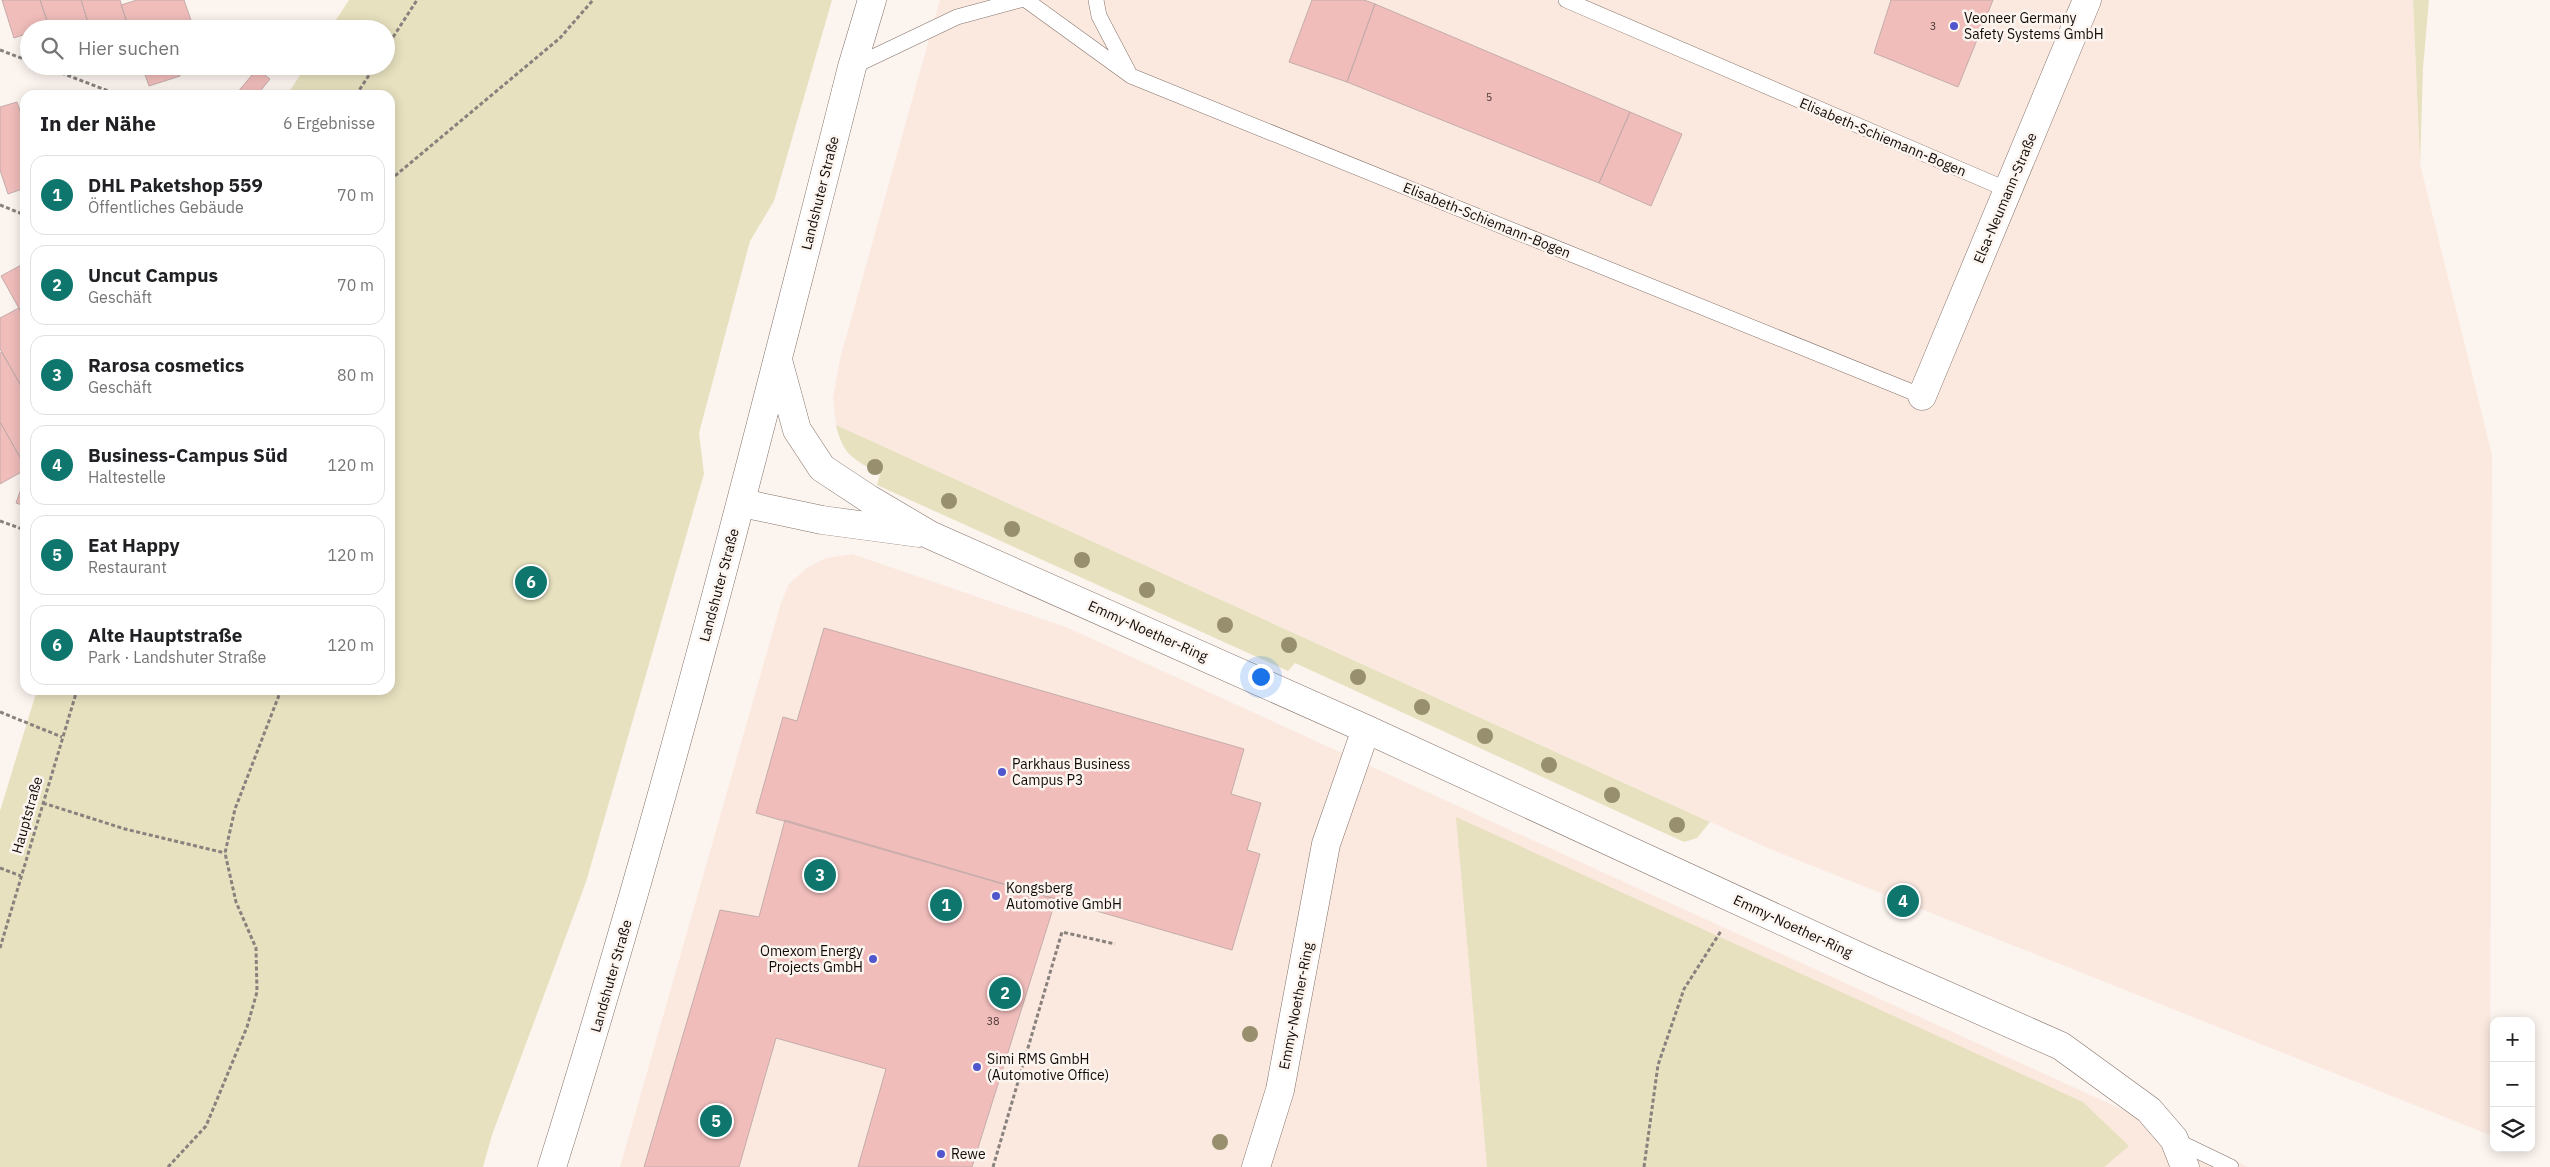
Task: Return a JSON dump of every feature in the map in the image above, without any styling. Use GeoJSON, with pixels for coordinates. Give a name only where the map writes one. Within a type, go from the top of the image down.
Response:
{"type":"FeatureCollection","features":[{"type":"Feature","properties":{"kind":"street","name":"Landshuter Straße"},"geometry":{"type":"LineString","coordinates":[[552,1167],[605,998],[742,502],[852,67],[872,0]]}},
{"type":"Feature","properties":{"kind":"street","name":"Elsa-Neumann-Straße"},"geometry":{"type":"LineString","coordinates":[[1922,396],[2087,0]]}},
{"type":"Feature","properties":{"kind":"street","name":"Emmy-Noether-Ring"},"geometry":{"type":"LineString","coordinates":[[778,360],[796,430],[822,468],[869,499],[930,535],[1366,729],[1741,902],[2060,1046],[2149,1110],[2174,1139],[2185,1167]]}},
{"type":"Feature","properties":{"kind":"street","name":"Emmy-Noether-Ring"},"geometry":{"type":"LineString","coordinates":[[742,502],[822,520],[930,535]]}},
{"type":"Feature","properties":{"kind":"street","name":"Emmy-Noether-Ring"},"geometry":{"type":"LineString","coordinates":[[1256,1167],[1280,1090],[1326,844],[1366,729]]}},
{"type":"Feature","properties":{"kind":"lane"},"geometry":{"type":"LineString","coordinates":[[852,67],[957,17],[1020,0]]}},
{"type":"Feature","properties":{"kind":"lane","name":"Elisabeth-Schiemann-Bogen"},"geometry":{"type":"LineString","coordinates":[[1026,0],[1131,76],[1922,396]]}},
{"type":"Feature","properties":{"kind":"lane"},"geometry":{"type":"LineString","coordinates":[[1096,0],[1099,16],[1131,76]]}},
{"type":"Feature","properties":{"kind":"lane","name":"Elisabeth-Schiemann-Bogen"},"geometry":{"type":"LineString","coordinates":[[1566,0],[2008,190]]}},
{"type":"Feature","properties":{"kind":"lane"},"geometry":{"type":"LineString","coordinates":[[2174,1139],[2231,1167]]}},
{"type":"Feature","properties":{"kind":"path"},"geometry":{"type":"LineString","coordinates":[[395,34],[417,0]]}},
{"type":"Feature","properties":{"kind":"path"},"geometry":{"type":"LineString","coordinates":[[395,176],[560,38],[593,0]]}},
{"type":"Feature","properties":{"kind":"path"},"geometry":{"type":"LineString","coordinates":[[0,50],[20,58]]}},
{"type":"Feature","properties":{"kind":"path"},"geometry":{"type":"LineString","coordinates":[[67,75],[106,90]]}},
{"type":"Feature","properties":{"kind":"path"},"geometry":{"type":"LineString","coordinates":[[359,90],[369,75]]}},
{"type":"Feature","properties":{"kind":"path"},"geometry":{"type":"LineString","coordinates":[[0,205],[20,213]]}},
{"type":"Feature","properties":{"kind":"path"},"geometry":{"type":"LineString","coordinates":[[0,521],[20,528]]}},
{"type":"Feature","properties":{"kind":"path","name":"Hauptstraße"},"geometry":{"type":"LineString","coordinates":[[0,948],[75,695]]}},
{"type":"Feature","properties":{"kind":"path"},"geometry":{"type":"LineString","coordinates":[[168,1167],[206,1126],[247,1026],[257,992],[256,948],[236,902],[225,853],[235,809],[279,695]]}},
{"type":"Feature","properties":{"kind":"path"},"geometry":{"type":"LineString","coordinates":[[0,712],[62,737]]}},
{"type":"Feature","properties":{"kind":"path"},"geometry":{"type":"LineString","coordinates":[[43,803],[125,829],[225,853]]}},
{"type":"Feature","properties":{"kind":"path"},"geometry":{"type":"LineString","coordinates":[[0,868],[21,876]]}},
{"type":"Feature","properties":{"kind":"path"},"geometry":{"type":"LineString","coordinates":[[1644,1167],[1658,1065],[1684,989],[1741,902]]}},
{"type":"Feature","properties":{"kind":"path"},"geometry":{"type":"LineString","coordinates":[[994,1167],[1062,932],[1115,944]]}},
{"type":"Feature","properties":{"kind":"shaded area"},"geometry":{"type":"Polygon","coordinates":[[[349,0],[832,0],[774,201],[750,241],[699,433],[704,474],[586,882],[492,1135],[483,1167],[0,1167],[0,811],[35,695],[395,695],[395,90],[290,90],[300,75],[395,75],[395,20],[336,20],[349,0]]]}},
{"type":"Feature","properties":{"kind":"shaded area"},"geometry":{"type":"Polygon","coordinates":[[[940,0],[2413,0],[2420,164],[2492,455],[2490,1135],[1770,849],[836,425],[833,398],[840,359],[940,0]]]}},
{"type":"Feature","properties":{"kind":"shaded area"},"geometry":{"type":"Polygon","coordinates":[[[2413,0],[2429,0],[2423,68],[2420,164],[2413,0]]]}},
{"type":"Feature","properties":{"kind":"shaded area"},"geometry":{"type":"Polygon","coordinates":[[[836,425],[1710,822],[1697,838],[1684,842],[1295,663],[1288,671],[877,485],[880,474],[851,456],[842,444],[836,425]]]}},
{"type":"Feature","properties":{"kind":"shaded area"},"geometry":{"type":"Polygon","coordinates":[[[852,554],[1066,627],[2248,1167],[620,1167],[781,603],[789,584],[807,568],[826,558],[852,554]]]}},
{"type":"Feature","properties":{"kind":"shaded area"},"geometry":{"type":"Polygon","coordinates":[[[1456,817],[2083,1102],[2129,1146],[2104,1167],[1487,1167],[1456,817]]]}},
{"type":"Feature","properties":{"kind":"building"},"geometry":{"type":"Polygon","coordinates":[[[2,0],[40,0],[47,20],[20,20],[20,36],[14,38],[2,0]]]}},
{"type":"Feature","properties":{"kind":"building"},"geometry":{"type":"Polygon","coordinates":[[[40,0],[81,0],[87,20],[47,20],[40,0]]]}},
{"type":"Feature","properties":{"kind":"building"},"geometry":{"type":"Polygon","coordinates":[[[81,0],[120,0],[126,20],[87,20],[81,0]]]}},
{"type":"Feature","properties":{"kind":"building"},"geometry":{"type":"Polygon","coordinates":[[[137,0],[184,0],[191,20],[126,20],[121,5],[137,0]]]}},
{"type":"Feature","properties":{"kind":"building"},"geometry":{"type":"Polygon","coordinates":[[[1312,0],[1364,0],[1375,4],[1347,82],[1289,62],[1312,0]]]}},
{"type":"Feature","properties":{"kind":"building"},"geometry":{"type":"Polygon","coordinates":[[[1891,0],[1993,0],[1958,87],[1874,53],[1891,0]]]}},
{"type":"Feature","properties":{"kind":"building"},"geometry":{"type":"Polygon","coordinates":[[[1375,4],[1630,112],[1599,183],[1347,82],[1375,4]]]}},
{"type":"Feature","properties":{"kind":"building"},"geometry":{"type":"Polygon","coordinates":[[[145,75],[180,75],[180,76],[149,86],[145,75]]]}},
{"type":"Feature","properties":{"kind":"building"},"geometry":{"type":"Polygon","coordinates":[[[252,75],[265,75],[270,79],[261,90],[240,90],[252,75]]]}},
{"type":"Feature","properties":{"kind":"building"},"geometry":{"type":"Polygon","coordinates":[[[17,102],[20,111],[20,190],[8,194],[0,170],[0,107],[17,102]]]}},
{"type":"Feature","properties":{"kind":"building"},"geometry":{"type":"Polygon","coordinates":[[[1630,112],[1682,134],[1651,206],[1599,183],[1630,112]]]}},
{"type":"Feature","properties":{"kind":"building"},"geometry":{"type":"Polygon","coordinates":[[[20,266],[20,310],[1,276],[20,266]]]}},
{"type":"Feature","properties":{"kind":"building"},"geometry":{"type":"Polygon","coordinates":[[[19,308],[20,310],[20,384],[0,349],[0,318],[19,308]]]}},
{"type":"Feature","properties":{"kind":"building"},"geometry":{"type":"Polygon","coordinates":[[[2,352],[20,384],[20,457],[0,422],[0,353],[2,352]]]}},
{"type":"Feature","properties":{"kind":"building"},"geometry":{"type":"Polygon","coordinates":[[[0,422],[20,457],[20,473],[0,484],[0,422]]]}},
{"type":"Feature","properties":{"kind":"building"},"geometry":{"type":"Polygon","coordinates":[[[20,492],[20,504],[16,503],[20,492]]]}},
{"type":"Feature","properties":{"kind":"building","name":"Parkhaus Business Campus P3"},"geometry":{"type":"Polygon","coordinates":[[[824,628],[1244,749],[1231,794],[1261,803],[1247,850],[1260,854],[1232,950],[756,813],[783,717],[797,721],[824,628]]]}},
{"type":"Feature","properties":{"kind":"building"},"geometry":{"type":"Polygon","coordinates":[[[785,820],[1056,899],[972,1167],[858,1167],[886,1069],[776,1038],[739,1167],[644,1167],[720,910],[759,917],[785,820]]]}},
{"type":"Feature","properties":{"kind":"place","name":"Veoneer Germany Safety Systems GmbH"},"geometry":{"type":"Point","coordinates":[1954,26]}},
{"type":"Feature","properties":{"kind":"place","name":"Alte Hauptstraße"},"geometry":{"type":"Point","coordinates":[531,582]}},
{"type":"Feature","properties":{"kind":"place","name":"Parkhaus Business Campus P3"},"geometry":{"type":"Point","coordinates":[1002,772]}},
{"type":"Feature","properties":{"kind":"place","name":"Rarosa cosmetics"},"geometry":{"type":"Point","coordinates":[820,875]}},
{"type":"Feature","properties":{"kind":"place","name":"Kongsberg Automotive GmbH"},"geometry":{"type":"Point","coordinates":[996,896]}},
{"type":"Feature","properties":{"kind":"place","name":"Business-Campus Süd"},"geometry":{"type":"Point","coordinates":[1903,901]}},
{"type":"Feature","properties":{"kind":"place","name":"DHL Paketshop 559"},"geometry":{"type":"Point","coordinates":[946,905]}},
{"type":"Feature","properties":{"kind":"place","name":"Omexom Energy Projects GmbH"},"geometry":{"type":"Point","coordinates":[873,959]}},
{"type":"Feature","properties":{"kind":"place","name":"Uncut Campus"},"geometry":{"type":"Point","coordinates":[1005,993]}},
{"type":"Feature","properties":{"kind":"place","name":"Simi RMS GmbH (Automotive Office)"},"geometry":{"type":"Point","coordinates":[977,1067]}},
{"type":"Feature","properties":{"kind":"place","name":"Eat Happy"},"geometry":{"type":"Point","coordinates":[716,1121]}},
{"type":"Feature","properties":{"kind":"place","name":"Rewe"},"geometry":{"type":"Point","coordinates":[941,1154]}}]}
